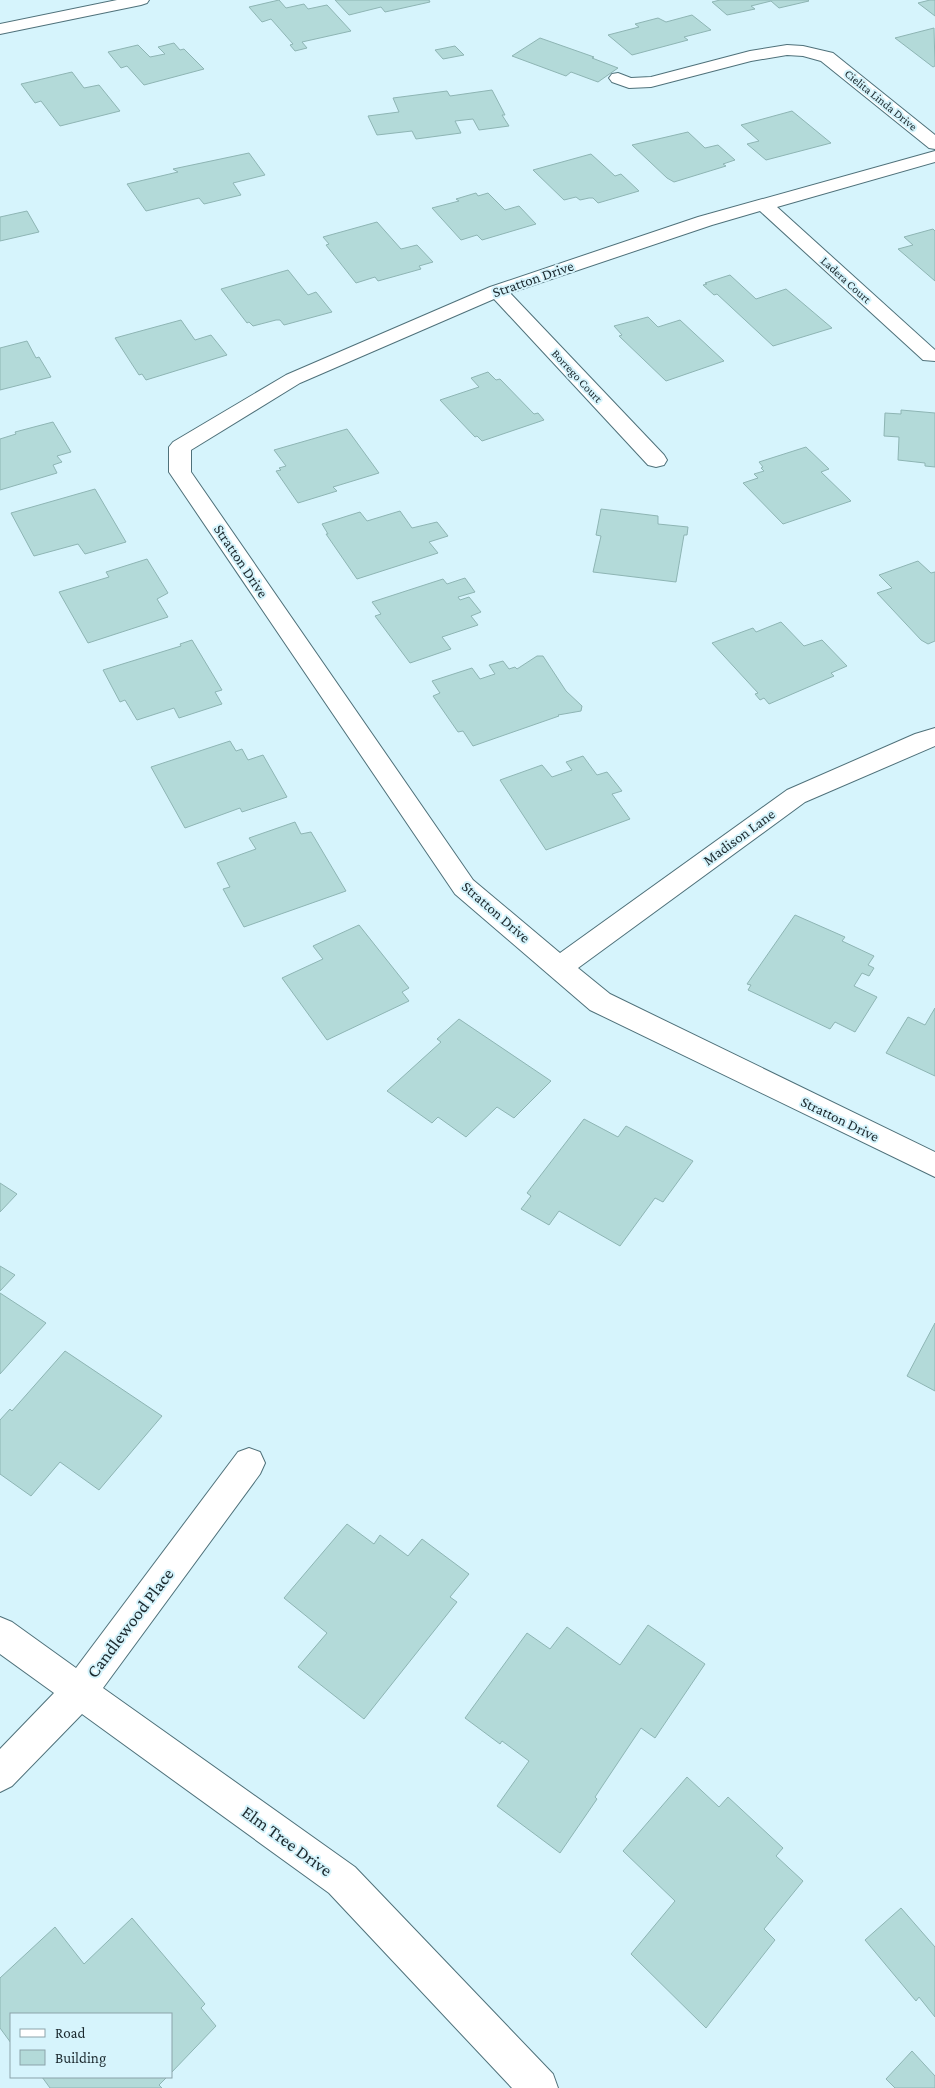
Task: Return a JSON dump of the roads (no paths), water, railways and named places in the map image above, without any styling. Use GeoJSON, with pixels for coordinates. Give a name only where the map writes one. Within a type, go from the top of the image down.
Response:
{"type":"FeatureCollection","features":[{"type":"Feature","properties":{"kind":"street"},"geometry":{"type":"LineString","coordinates":[[0,29],[141,0]]}},
{"type":"Feature","properties":{"kind":"street","name":"Cielita Linda Drive"},"geometry":{"type":"LineString","coordinates":[[618,78],[629,83],[651,82],[750,56],[787,50],[803,51],[827,57],[935,144]]}},
{"type":"Feature","properties":{"kind":"street","name":"Stratton Drive"},"geometry":{"type":"LineString","coordinates":[[935,156],[705,221],[497,291],[293,379],[180,447],[180,472],[464,887],[561,967],[600,1002],[935,1165]]}},
{"type":"Feature","properties":{"kind":"street","name":"Ladera Court"},"geometry":{"type":"LineString","coordinates":[[763,204],[930,356]]}},
{"type":"Feature","properties":{"kind":"street","name":"Borrego Court"},"geometry":{"type":"LineString","coordinates":[[497,291],[656,460]]}},
{"type":"Feature","properties":{"kind":"street","name":"Madison Lane"},"geometry":{"type":"LineString","coordinates":[[561,967],[796,796],[924,740],[935,737]]}},
{"type":"Feature","properties":{"kind":"street","name":"Candlewood Place"},"geometry":{"type":"LineString","coordinates":[[0,1774],[79,1692],[249,1463]]}},
{"type":"Feature","properties":{"kind":"street","name":"Elm Tree Drive"},"geometry":{"type":"LineString","coordinates":[[0,1634],[342,1880],[539,2088]]}}]}
